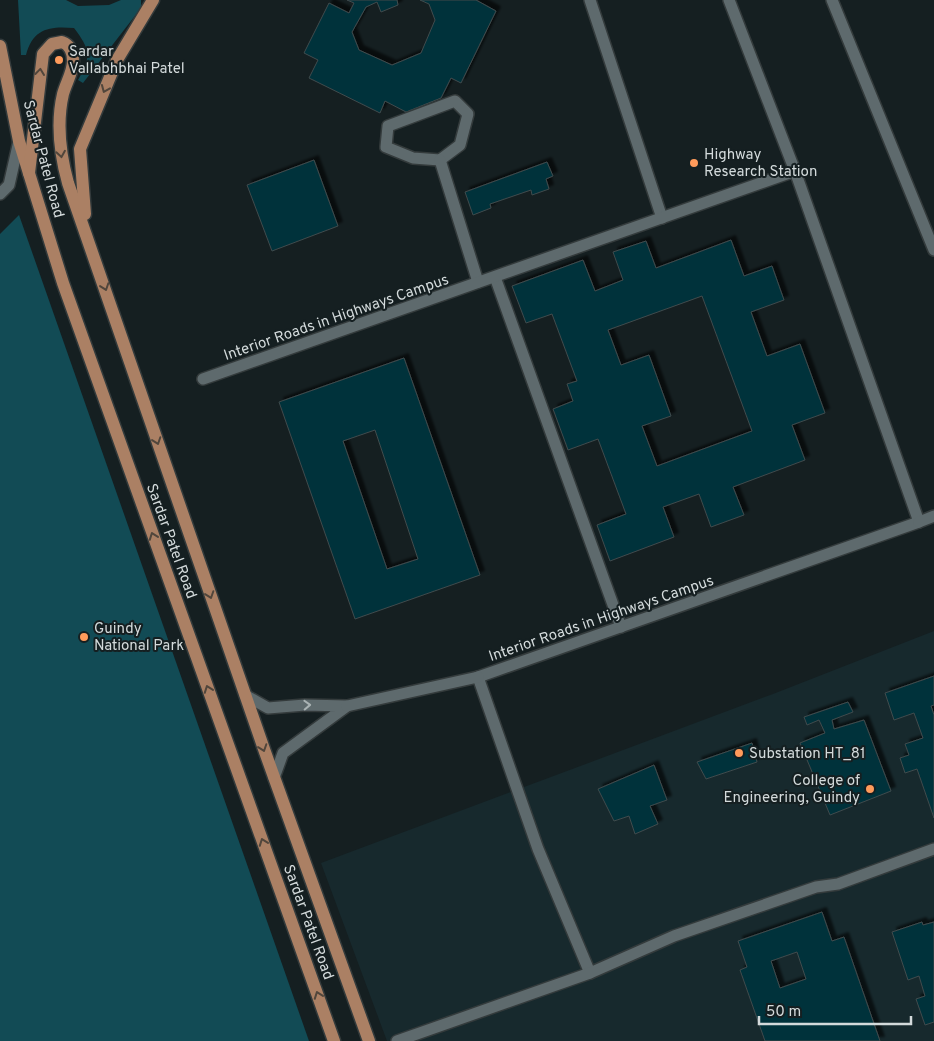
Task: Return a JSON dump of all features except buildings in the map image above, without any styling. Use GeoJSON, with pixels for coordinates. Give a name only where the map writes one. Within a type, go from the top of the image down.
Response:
{"type":"FeatureCollection","features":[{"type":"Feature","properties":{"kind":"main road"},"geometry":{"type":"LineString","coordinates":[[89,241],[83,204],[80,149],[117,60],[153,0]]}},
{"type":"Feature","properties":{"kind":"main road"},"geometry":{"type":"LineString","coordinates":[[30,173],[43,54],[52,44],[62,42],[70,48],[73,63],[62,102],[59,122],[60,151],[68,183],[89,241]]}},
{"type":"Feature","properties":{"kind":"main road","name":"Sardar Patel Road"},"geometry":{"type":"LineString","coordinates":[[0,46],[19,141],[63,283],[334,1041]]}},
{"type":"Feature","properties":{"kind":"main road","name":"Sardar Patel Road"},"geometry":{"type":"LineString","coordinates":[[89,241],[274,778],[369,1041]]}},
{"type":"Feature","properties":{"kind":"lane"},"geometry":{"type":"LineString","coordinates":[[590,0],[662,218]]}},
{"type":"Feature","properties":{"kind":"lane"},"geometry":{"type":"LineString","coordinates":[[729,0],[795,171],[919,522]]}},
{"type":"Feature","properties":{"kind":"lane"},"geometry":{"type":"LineString","coordinates":[[832,0],[934,250]]}},
{"type":"Feature","properties":{"kind":"lane"},"geometry":{"type":"LineString","coordinates":[[455,101],[468,114],[460,145],[440,160],[413,158],[386,147],[388,126],[455,101]]}},
{"type":"Feature","properties":{"kind":"lane"},"geometry":{"type":"LineString","coordinates":[[0,194],[9,186],[19,141]]}},
{"type":"Feature","properties":{"kind":"lane"},"geometry":{"type":"LineString","coordinates":[[440,160],[478,282]]}},
{"type":"Feature","properties":{"kind":"lane","name":"Interior Roads in Highways Campus"},"geometry":{"type":"LineString","coordinates":[[203,379],[795,171]]}},
{"type":"Feature","properties":{"kind":"lane"},"geometry":{"type":"LineString","coordinates":[[495,277],[621,627]]}},
{"type":"Feature","properties":{"kind":"lane","name":"Interior Roads in Highways Campus"},"geometry":{"type":"LineString","coordinates":[[590,973],[538,849],[478,677],[934,516]]}},
{"type":"Feature","properties":{"kind":"lane"},"geometry":{"type":"LineString","coordinates":[[245,695],[268,708],[305,705],[347,706],[478,677]]}},
{"type":"Feature","properties":{"kind":"lane"},"geometry":{"type":"LineString","coordinates":[[274,778],[283,753],[347,706]]}},
{"type":"Feature","properties":{"kind":"lane"},"geometry":{"type":"LineString","coordinates":[[397,1041],[590,973],[674,936],[816,887],[838,884],[934,849]]}},
{"type":"Feature","properties":{"kind":"shaded area"},"geometry":{"type":"Polygon","coordinates":[[[18,0],[66,0],[78,6],[109,5],[121,0],[141,0],[141,8],[83,83],[78,80],[86,65],[87,53],[83,42],[74,28],[50,29],[38,34],[29,46],[26,55],[21,55],[18,0]]]}},
{"type":"Feature","properties":{"kind":"shaded area","name":"Guindy National Park"},"geometry":{"type":"Polygon","coordinates":[[[19,215],[309,1041],[0,1041],[0,234],[19,215]]]}},
{"type":"Feature","properties":{"kind":"shaded area"},"geometry":{"type":"Polygon","coordinates":[[[934,631],[934,1041],[387,1041],[321,863],[773,694],[934,631]]]}},
{"type":"Feature","properties":{"kind":"place","name":"Sardar Vallabhbhai Patel"},"geometry":{"type":"Point","coordinates":[59,60]}},
{"type":"Feature","properties":{"kind":"place","name":"Highway Research Station"},"geometry":{"type":"Point","coordinates":[694,163]}},
{"type":"Feature","properties":{"kind":"place","name":"Guindy National Park"},"geometry":{"type":"Point","coordinates":[84,637]}},
{"type":"Feature","properties":{"kind":"place","name":"Substation HT_81"},"geometry":{"type":"Point","coordinates":[739,753]}},
{"type":"Feature","properties":{"kind":"place","name":"College of Engineering, Guindy"},"geometry":{"type":"Point","coordinates":[870,789]}}]}
